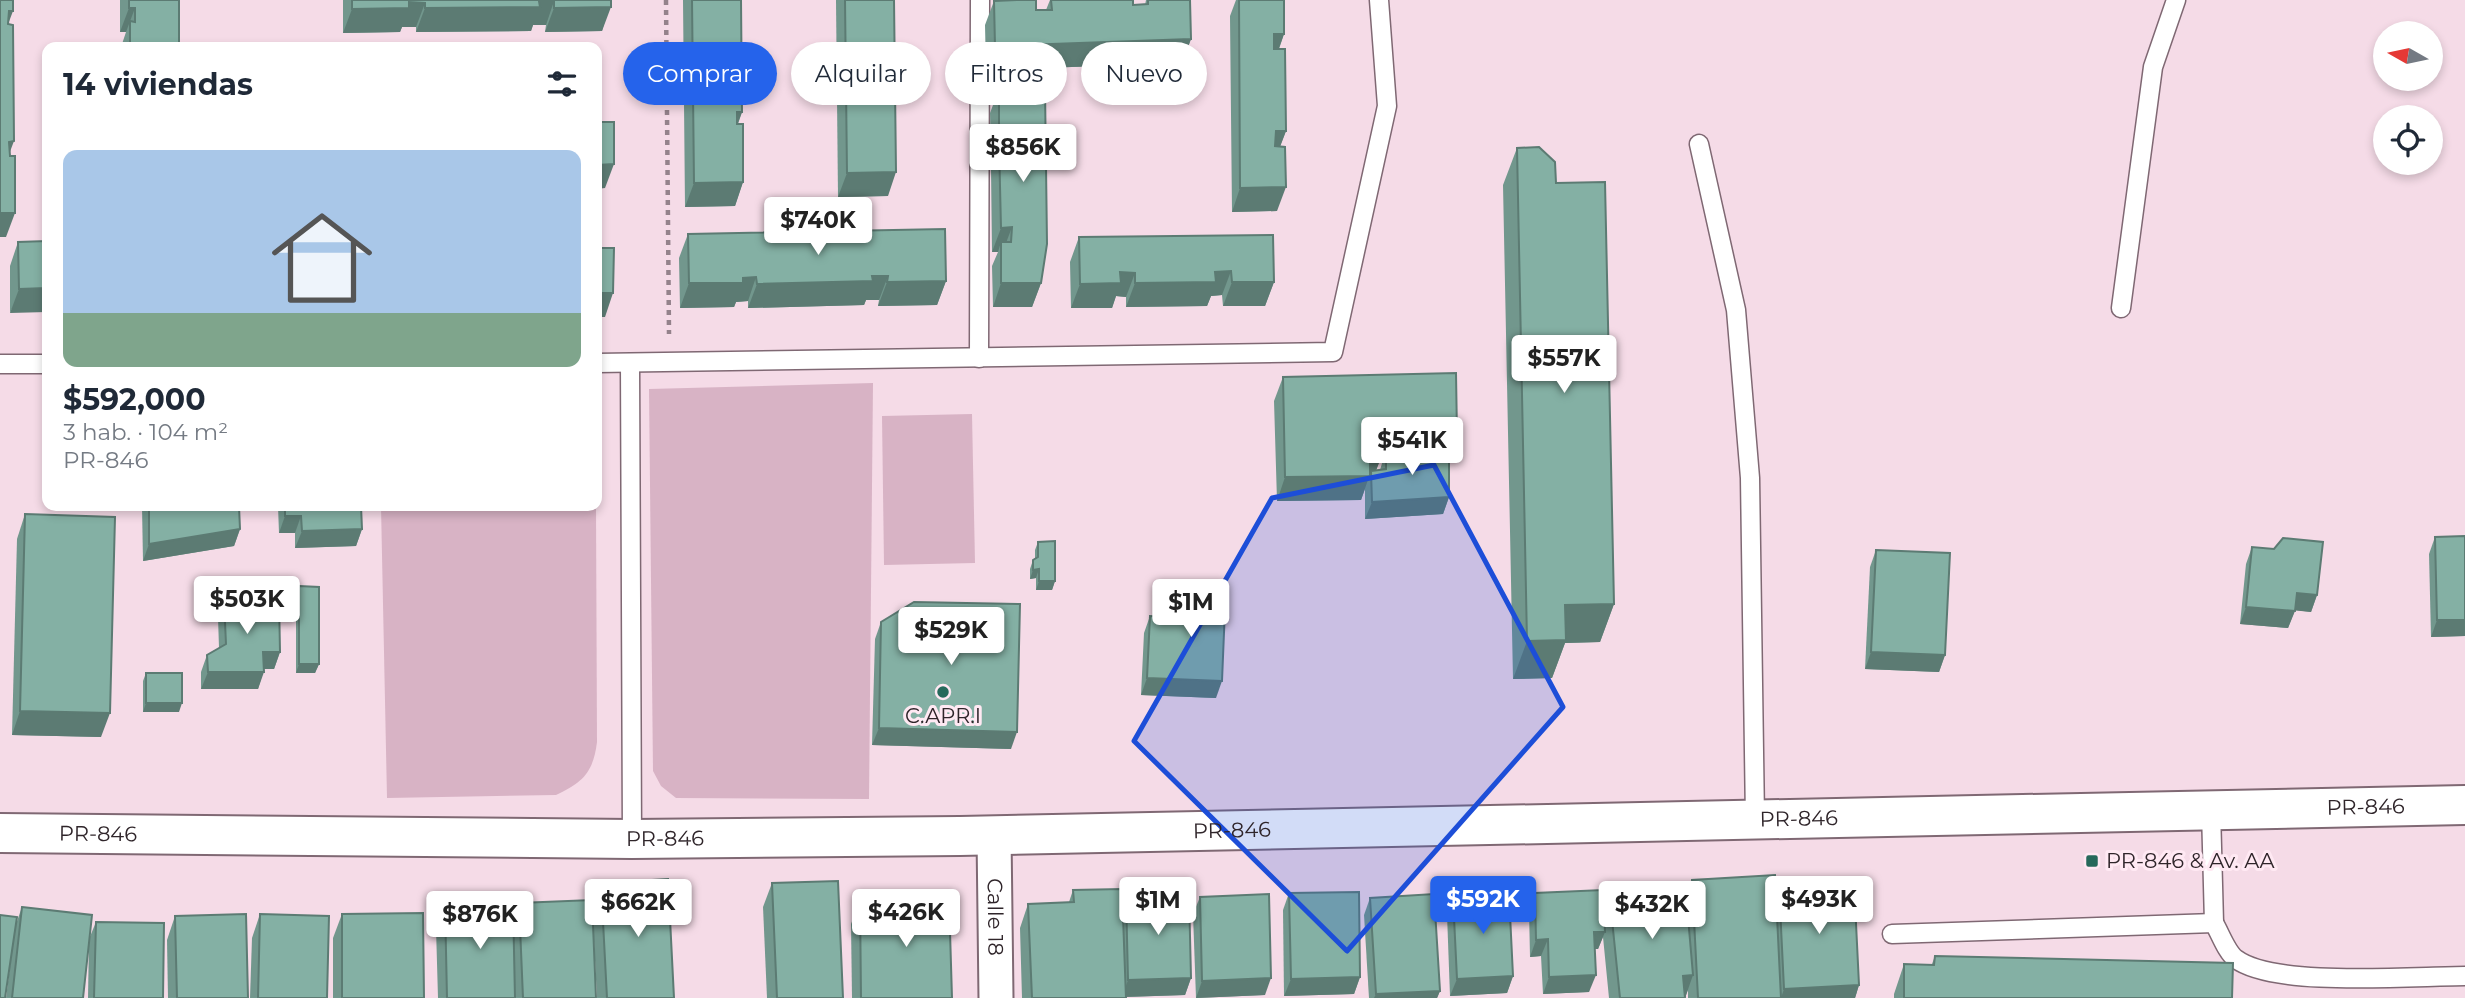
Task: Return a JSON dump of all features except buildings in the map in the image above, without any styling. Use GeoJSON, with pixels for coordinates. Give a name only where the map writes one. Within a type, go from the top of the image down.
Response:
{"type":"FeatureCollection","features":[{"type":"Feature","properties":{"kind":"street","name":"PR-846"},"geometry":{"type":"LineString","coordinates":[[0,833],[632,839],[994,835],[2465,805]]}},
{"type":"Feature","properties":{"kind":"street","name":"Calle 18"},"geometry":{"type":"LineString","coordinates":[[994,835],[996,998]]}},
{"type":"Feature","properties":{"kind":"lane"},"geometry":{"type":"LineString","coordinates":[[979,358],[980,0]]}},
{"type":"Feature","properties":{"kind":"lane"},"geometry":{"type":"LineString","coordinates":[[602,363],[1333,352],[1387,106],[1379,0]]}},
{"type":"Feature","properties":{"kind":"lane"},"geometry":{"type":"LineString","coordinates":[[2121,307],[2153,67],[2176,0]]}},
{"type":"Feature","properties":{"kind":"lane"},"geometry":{"type":"LineString","coordinates":[[1699,144],[1736,310],[1745,414],[1751,505],[1755,820]]}},
{"type":"Feature","properties":{"kind":"lane"},"geometry":{"type":"LineString","coordinates":[[630,363],[632,839]]}},
{"type":"Feature","properties":{"kind":"lane"},"geometry":{"type":"LineString","coordinates":[[0,364],[42,364]]}},
{"type":"Feature","properties":{"kind":"lane"},"geometry":{"type":"LineString","coordinates":[[2211,810],[2214,923],[2235,959],[2267,971],[2310,977],[2465,976]]}},
{"type":"Feature","properties":{"kind":"lane"},"geometry":{"type":"LineString","coordinates":[[1892,934],[2214,923]]}},
{"type":"Feature","properties":{"kind":"path"},"geometry":{"type":"LineString","coordinates":[[666,0],[669,363]]}},
{"type":"Feature","properties":{"kind":"highlighted area"},"geometry":{"type":"Polygon","coordinates":[[[1434,465],[1563,707],[1347,951],[1134,741],[1272,498],[1434,465]]]}},
{"type":"Feature","properties":{"kind":"shaded area"},"geometry":{"type":"Polygon","coordinates":[[[873,383],[869,799],[676,798],[661,786],[653,771],[649,389],[873,383]]]}},
{"type":"Feature","properties":{"kind":"shaded area"},"geometry":{"type":"Polygon","coordinates":[[[972,414],[975,563],[884,565],[882,416],[972,414]]]}},
{"type":"Feature","properties":{"kind":"shaded area"},"geometry":{"type":"Polygon","coordinates":[[[381,511],[596,511],[597,742],[593,762],[585,775],[573,786],[556,795],[387,798],[381,511]]]}},
{"type":"Feature","properties":{"kind":"place","name":"C.APR.I"},"geometry":{"type":"Point","coordinates":[943,692]}},
{"type":"Feature","properties":{"kind":"place","name":"PR-846 & Av. AA"},"geometry":{"type":"Point","coordinates":[2092,861]}}]}
